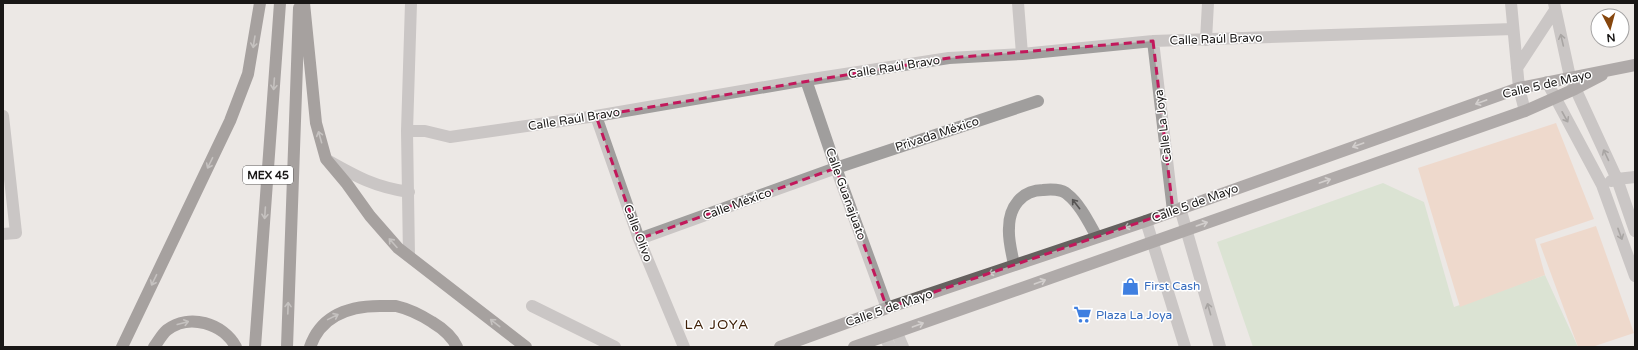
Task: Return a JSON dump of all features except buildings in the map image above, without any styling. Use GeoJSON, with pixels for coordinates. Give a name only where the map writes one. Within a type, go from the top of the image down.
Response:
{"type":"FeatureCollection","features":[{"type":"Feature","properties":{"kind":"highway"},"geometry":{"type":"LineString","coordinates":[[122,347],[230,121],[248,74],[260,3]]}},
{"type":"Feature","properties":{"kind":"highway","name":"MEX 45"},"geometry":{"type":"LineString","coordinates":[[255,347],[280,3]]}},
{"type":"Feature","properties":{"kind":"highway","name":"MEX 45"},"geometry":{"type":"LineString","coordinates":[[287,347],[299,3]]}},
{"type":"Feature","properties":{"kind":"highway"},"geometry":{"type":"LineString","coordinates":[[304,3],[316,123],[326,159],[347,184],[370,216],[398,248],[526,347]]}},
{"type":"Feature","properties":{"kind":"highway"},"geometry":{"type":"LineString","coordinates":[[310,347],[313,338],[327,320],[351,308],[372,306],[395,306],[420,314],[445,330],[458,347]]}},
{"type":"Feature","properties":{"kind":"highway"},"geometry":{"type":"LineString","coordinates":[[154,347],[166,330],[184,321],[210,324],[223,332],[234,342],[236,347]]}},
{"type":"Feature","properties":{"kind":"main road","name":"Calle 5 de Mayo"},"geometry":{"type":"LineString","coordinates":[[780,347],[887,308],[1146,221],[1518,88],[1635,65]]}},
{"type":"Feature","properties":{"kind":"main road","name":"Calle 5 de Mayo"},"geometry":{"type":"LineString","coordinates":[[854,347],[887,342],[897,333],[1152,241],[1525,111],[1556,98],[1614,69]]}},
{"type":"Feature","properties":{"kind":"street"},"geometry":{"type":"LineString","coordinates":[[409,256],[407,131],[411,3]]}},
{"type":"Feature","properties":{"kind":"street"},"geometry":{"type":"LineString","coordinates":[[1018,3],[1022,54]]}},
{"type":"Feature","properties":{"kind":"street"},"geometry":{"type":"LineString","coordinates":[[1206,40],[1208,3]]}},
{"type":"Feature","properties":{"kind":"street"},"geometry":{"type":"LineString","coordinates":[[1511,3],[1518,88],[1525,111]]}},
{"type":"Feature","properties":{"kind":"street"},"geometry":{"type":"LineString","coordinates":[[1517,68],[1555,6]]}},
{"type":"Feature","properties":{"kind":"street"},"geometry":{"type":"LineString","coordinates":[[1555,6],[1570,77],[1617,179],[1635,231]]}},
{"type":"Feature","properties":{"kind":"street","name":"Calle Raúl Bravo"},"geometry":{"type":"LineString","coordinates":[[407,131],[425,131],[450,137],[596,116],[806,80],[949,58],[1022,54],[1153,41],[1513,29]]}},
{"type":"Feature","properties":{"kind":"street","name":"Calle La Joya"},"geometry":{"type":"LineString","coordinates":[[1153,41],[1177,210],[1187,230],[1220,347]]}},
{"type":"Feature","properties":{"kind":"street","name":"Calle Guanajuato"},"geometry":{"type":"LineString","coordinates":[[806,80],[887,308]]}},
{"type":"Feature","properties":{"kind":"street"},"geometry":{"type":"LineString","coordinates":[[1547,82],[1602,185],[1635,276]]}},
{"type":"Feature","properties":{"kind":"street","name":"Privada México"},"geometry":{"type":"LineString","coordinates":[[836,168],[1038,101]]}},
{"type":"Feature","properties":{"kind":"street"},"geometry":{"type":"LineString","coordinates":[[3,116],[16,233],[3,234]]}},
{"type":"Feature","properties":{"kind":"street","name":"Calle Olivo"},"geometry":{"type":"LineString","coordinates":[[596,116],[639,239],[684,347]]}},
{"type":"Feature","properties":{"kind":"street"},"geometry":{"type":"LineString","coordinates":[[326,159],[360,179],[388,189],[409,192]]}},
{"type":"Feature","properties":{"kind":"street","name":"Calle México"},"geometry":{"type":"LineString","coordinates":[[639,239],[836,168]]}},
{"type":"Feature","properties":{"kind":"street"},"geometry":{"type":"LineString","coordinates":[[1602,185],[1617,179],[1635,177]]}},
{"type":"Feature","properties":{"kind":"street"},"geometry":{"type":"LineString","coordinates":[[1014,265],[1008,228],[1014,206],[1025,194],[1038,190],[1052,189],[1067,193],[1079,208],[1097,237]]}},
{"type":"Feature","properties":{"kind":"street"},"geometry":{"type":"LineString","coordinates":[[1146,221],[1185,347]]}},
{"type":"Feature","properties":{"kind":"street"},"geometry":{"type":"LineString","coordinates":[[532,306],[615,347]]}},
{"type":"Feature","properties":{"kind":"street"},"geometry":{"type":"LineString","coordinates":[[897,333],[903,347]]}},
{"type":"Feature","properties":{"kind":"highlighted area"},"geometry":{"type":"Polygon","coordinates":[[[1153,41],[1173,211],[887,308],[836,168],[639,239],[596,116],[949,58],[1153,41]]]}},
{"type":"Feature","properties":{"kind":"green space"},"geometry":{"type":"Polygon","coordinates":[[[1383,183],[1424,202],[1454,307],[1545,275],[1578,347],[1253,347],[1217,242],[1383,183]]]}},
{"type":"Feature","properties":{"kind":"place","name":"First Cash"},"geometry":{"type":"Point","coordinates":[1131,286]}},
{"type":"Feature","properties":{"kind":"place","name":"Plaza La Joya"},"geometry":{"type":"Point","coordinates":[1083,315]}},
{"type":"Feature","properties":{"kind":"district","name":"LA JOYA"},"geometry":{"type":"Point","coordinates":[717,324]}}]}
